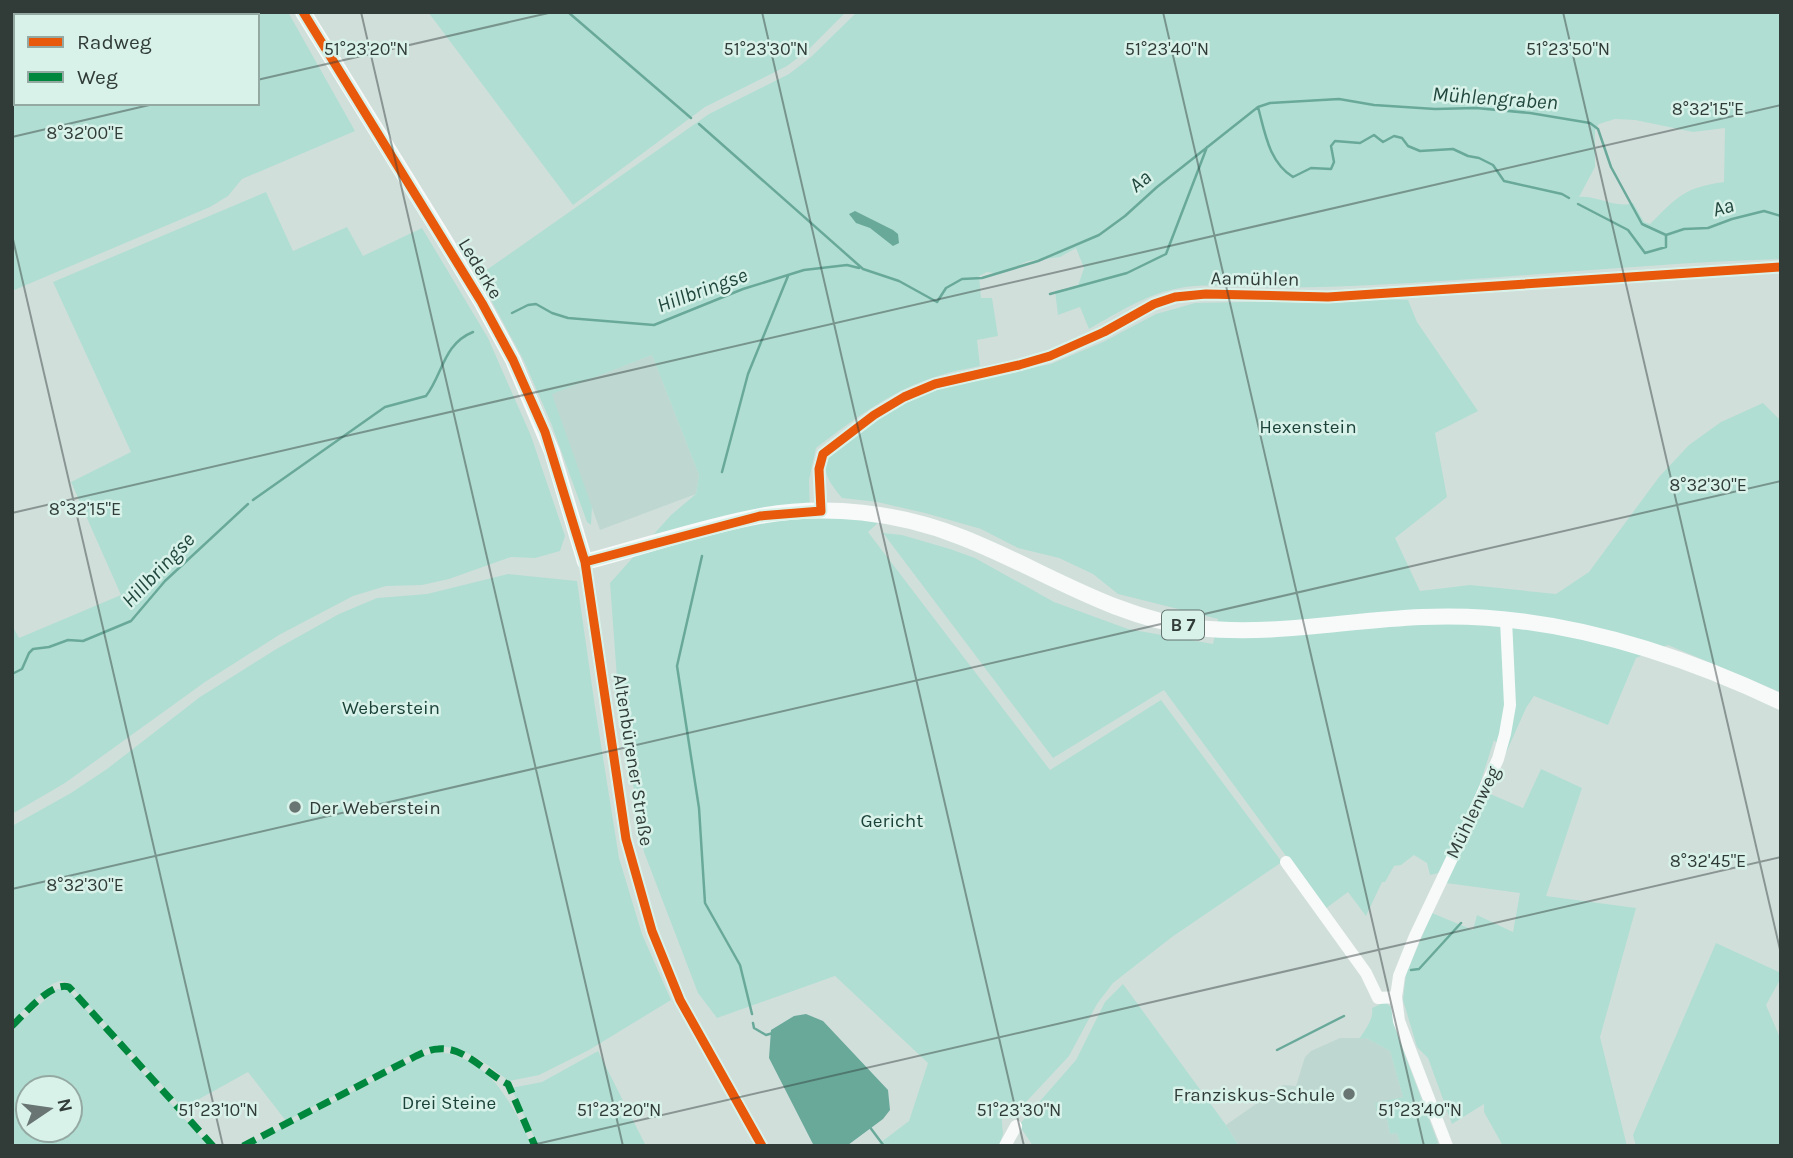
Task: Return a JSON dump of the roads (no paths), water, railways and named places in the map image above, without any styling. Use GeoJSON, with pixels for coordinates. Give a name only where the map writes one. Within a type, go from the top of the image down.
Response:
{"type":"FeatureCollection","features":[{"type":"Feature","properties":{"kind":"main road","name":"Lederke"},"geometry":{"type":"LineString","coordinates":[[303,12],[449,247],[513,359],[545,432],[585,562]]}},
{"type":"Feature","properties":{"kind":"main road","name":"B 7"},"geometry":{"type":"LineString","coordinates":[[585,562],[760,516],[821,511],[864,513],[918,522],[962,538],[1120,609],[1196,628],[1279,630],[1420,617],[1543,624],[1625,642],[1729,678],[1781,702]]}},
{"type":"Feature","properties":{"kind":"street","name":"Aamühlen"},"geometry":{"type":"LineString","coordinates":[[821,511],[819,469],[823,454],[874,415],[904,397],[935,384],[1050,356],[1104,332],[1154,304],[1175,297],[1206,294],[1340,296],[1781,267]]}},
{"type":"Feature","properties":{"kind":"street","name":"Altenbürener Straße"},"geometry":{"type":"LineString","coordinates":[[585,562],[626,839],[652,931],[680,1000],[762,1146]]}},
{"type":"Feature","properties":{"kind":"street","name":"Mühlenweg"},"geometry":{"type":"LineString","coordinates":[[1447,1146],[1399,1021],[1396,997],[1399,976],[1415,936],[1498,759],[1510,705],[1506,620]]}},
{"type":"Feature","properties":{"kind":"street"},"geometry":{"type":"LineString","coordinates":[[1286,862],[1366,972],[1378,998],[1396,997]]}},
{"type":"Feature","properties":{"kind":"street"},"geometry":{"type":"LineString","coordinates":[[1004,1146],[1016,1126]]}},
{"type":"Feature","properties":{"kind":"waterway","name":"Aa"},"geometry":{"type":"LineString","coordinates":[[568,12],[691,118]]}},
{"type":"Feature","properties":{"kind":"waterway","name":"Mühlengraben"},"geometry":{"type":"LineString","coordinates":[[1258,107],[1270,103],[1339,99],[1374,105],[1435,109],[1476,108],[1530,113],[1590,123],[1598,129],[1611,167],[1642,224],[1666,235]]}},
{"type":"Feature","properties":{"kind":"waterway","name":"Aa"},"geometry":{"type":"LineString","coordinates":[[699,124],[863,269],[899,281],[937,302],[946,288],[962,279],[982,278],[1038,261],[1099,235],[1258,107],[1273,155],[1293,177],[1311,168],[1331,169],[1334,162],[1331,146],[1335,141],[1360,143],[1374,135],[1383,142],[1394,136],[1402,138],[1408,146],[1420,151],[1453,149],[1479,158],[1493,165],[1504,181],[1569,198]]}},
{"type":"Feature","properties":{"kind":"waterway","name":"Mühlengraben"},"geometry":{"type":"LineString","coordinates":[[1050,294],[1127,273],[1166,254],[1207,147]]}},
{"type":"Feature","properties":{"kind":"waterway","name":"Aa"},"geometry":{"type":"LineString","coordinates":[[1578,204],[1628,230],[1645,253],[1666,247],[1666,235],[1684,229],[1708,228],[1764,211],[1781,216]]}},
{"type":"Feature","properties":{"kind":"waterway","name":"Hillbringse"},"geometry":{"type":"LineString","coordinates":[[512,313],[536,304],[568,318],[654,325],[743,289],[804,270],[847,265],[859,268]]}},
{"type":"Feature","properties":{"kind":"waterway"},"geometry":{"type":"LineString","coordinates":[[722,472],[748,374],[788,276]]}},
{"type":"Feature","properties":{"kind":"waterway","name":"Hillbringse"},"geometry":{"type":"LineString","coordinates":[[253,500],[385,407],[426,396],[449,352],[463,337],[473,332]]}},
{"type":"Feature","properties":{"kind":"waterway","name":"Hillbringse"},"geometry":{"type":"LineString","coordinates":[[12,674],[22,669],[33,649],[68,640],[83,641],[131,621],[165,581],[248,504]]}},
{"type":"Feature","properties":{"kind":"waterway"},"geometry":{"type":"LineString","coordinates":[[702,556],[677,666],[699,808],[705,903],[740,965],[752,1014]]}},
{"type":"Feature","properties":{"kind":"waterway"},"geometry":{"type":"LineString","coordinates":[[1411,970],[1419,969],[1461,923]]}},
{"type":"Feature","properties":{"kind":"waterway"},"geometry":{"type":"LineString","coordinates":[[1277,1050],[1344,1016]]}},
{"type":"Feature","properties":{"kind":"waterway"},"geometry":{"type":"LineString","coordinates":[[753,1023],[754,1028],[766,1035],[773,1033]]}},
{"type":"Feature","properties":{"kind":"waterway"},"geometry":{"type":"LineString","coordinates":[[869,1126],[884,1146]]}},
{"type":"Feature","properties":{"kind":"place","name":"Der Weberstein"},"geometry":{"type":"Point","coordinates":[295,807]}},
{"type":"Feature","properties":{"kind":"place","name":"Franziskus-Schule"},"geometry":{"type":"Point","coordinates":[1349,1094]}},
{"type":"Feature","properties":{"kind":"park label","name":"Hexenstein"},"geometry":{"type":"Point","coordinates":[1308,426]}},
{"type":"Feature","properties":{"kind":"park label","name":"Weberstein"},"geometry":{"type":"Point","coordinates":[391,707]}},
{"type":"Feature","properties":{"kind":"park label","name":"Gericht"},"geometry":{"type":"Point","coordinates":[892,820]}},
{"type":"Feature","properties":{"kind":"park label","name":"Drei Steine"},"geometry":{"type":"Point","coordinates":[449,1102]}}]}
